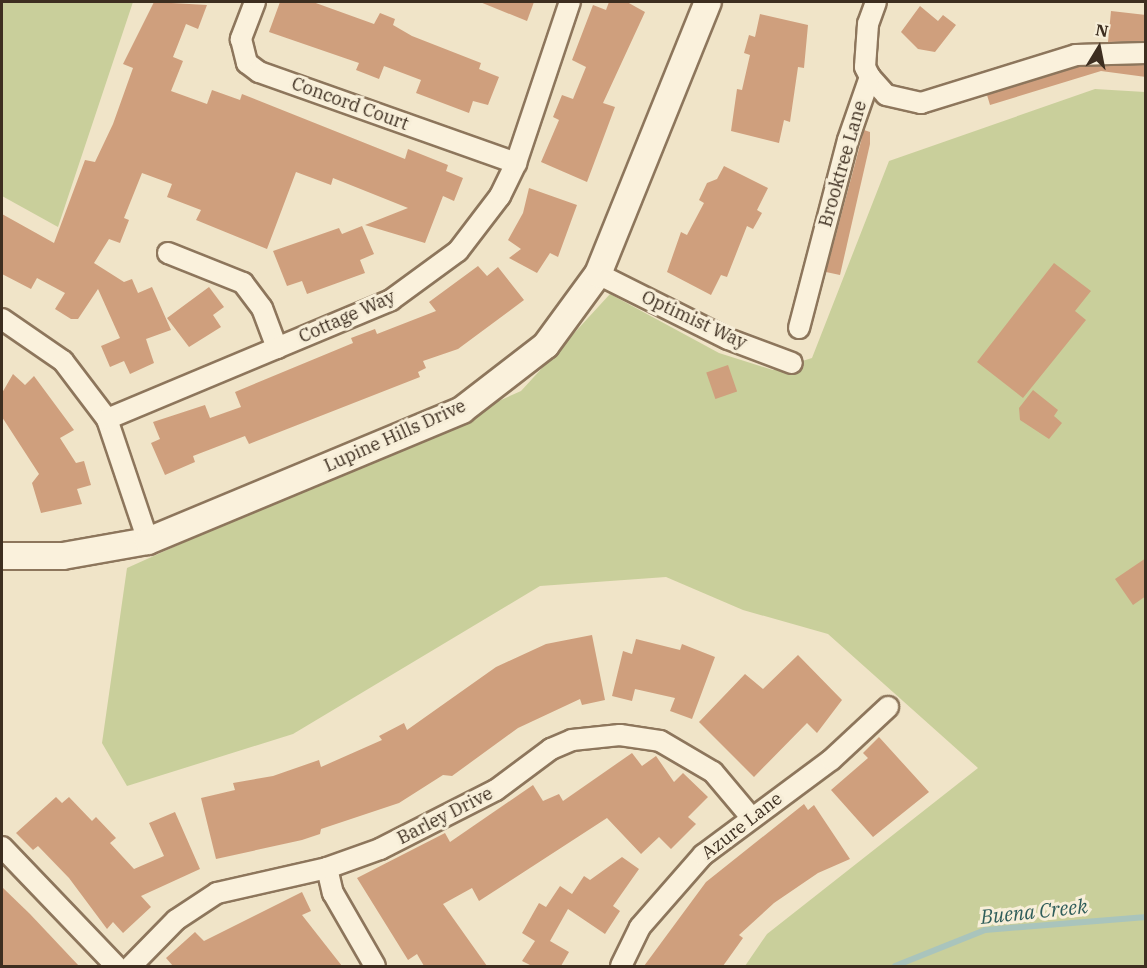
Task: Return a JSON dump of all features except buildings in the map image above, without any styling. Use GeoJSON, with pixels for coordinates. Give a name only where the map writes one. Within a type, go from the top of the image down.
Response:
{"type":"FeatureCollection","features":[{"type":"Feature","properties":{"kind":"street","name":"Concord Court"},"geometry":{"type":"LineString","coordinates":[[255,2],[241,39],[247,63],[259,72],[516,163]]}},
{"type":"Feature","properties":{"kind":"street","name":"Cottage Way"},"geometry":{"type":"LineString","coordinates":[[107,419],[391,300],[458,250],[500,196],[516,163],[570,2]]}},
{"type":"Feature","properties":{"kind":"street","name":"Lupine Hills Drive"},"geometry":{"type":"LineString","coordinates":[[2,556],[63,556],[148,541],[462,410],[546,345],[598,274],[708,2]]}},
{"type":"Feature","properties":{"kind":"street","name":"Brooktree Lane"},"geometry":{"type":"LineString","coordinates":[[799,328],[848,140],[870,77],[865,67],[868,24],[876,2]]}},
{"type":"Feature","properties":{"kind":"street"},"geometry":{"type":"LineString","coordinates":[[870,77],[886,95],[921,103],[1076,55],[1146,53]]}},
{"type":"Feature","properties":{"kind":"street"},"geometry":{"type":"LineString","coordinates":[[168,253],[243,283],[262,308],[276,348]]}},
{"type":"Feature","properties":{"kind":"street","name":"Optimist Way"},"geometry":{"type":"LineString","coordinates":[[598,274],[728,339],[792,363]]}},
{"type":"Feature","properties":{"kind":"street"},"geometry":{"type":"LineString","coordinates":[[2,318],[63,361],[107,419],[148,541]]}},
{"type":"Feature","properties":{"kind":"street","name":"Azure Lane"},"geometry":{"type":"LineString","coordinates":[[621,966],[640,927],[702,855],[750,816],[831,759],[888,707]]}},
{"type":"Feature","properties":{"kind":"street","name":"Barley Drive"},"geometry":{"type":"LineString","coordinates":[[131,966],[176,920],[217,893],[327,868],[380,849],[496,790],[551,749],[572,740],[620,735],[660,741],[713,772],[750,816]]}},
{"type":"Feature","properties":{"kind":"street"},"geometry":{"type":"LineString","coordinates":[[2,847],[116,966]]}},
{"type":"Feature","properties":{"kind":"street"},"geometry":{"type":"LineString","coordinates":[[327,868],[333,893],[375,966]]}},
{"type":"Feature","properties":{"kind":"green space"},"geometry":{"type":"Polygon","coordinates":[[[2,2],[133,2],[58,227],[2,196],[2,2]]]}},
{"type":"Feature","properties":{"kind":"green space"},"geometry":{"type":"Polygon","coordinates":[[[1095,89],[1145,92],[1145,966],[745,966],[767,934],[978,768],[828,634],[743,610],[666,577],[540,586],[293,734],[127,786],[102,743],[127,568],[521,391],[610,294],[719,353],[773,370],[812,358],[889,161],[1095,89]]]}},
{"type":"Feature","properties":{"kind":"waterway","name":"Buena Creek"},"geometry":{"type":"LineString","coordinates":[[895,966],[985,930],[1146,917]]}}]}
